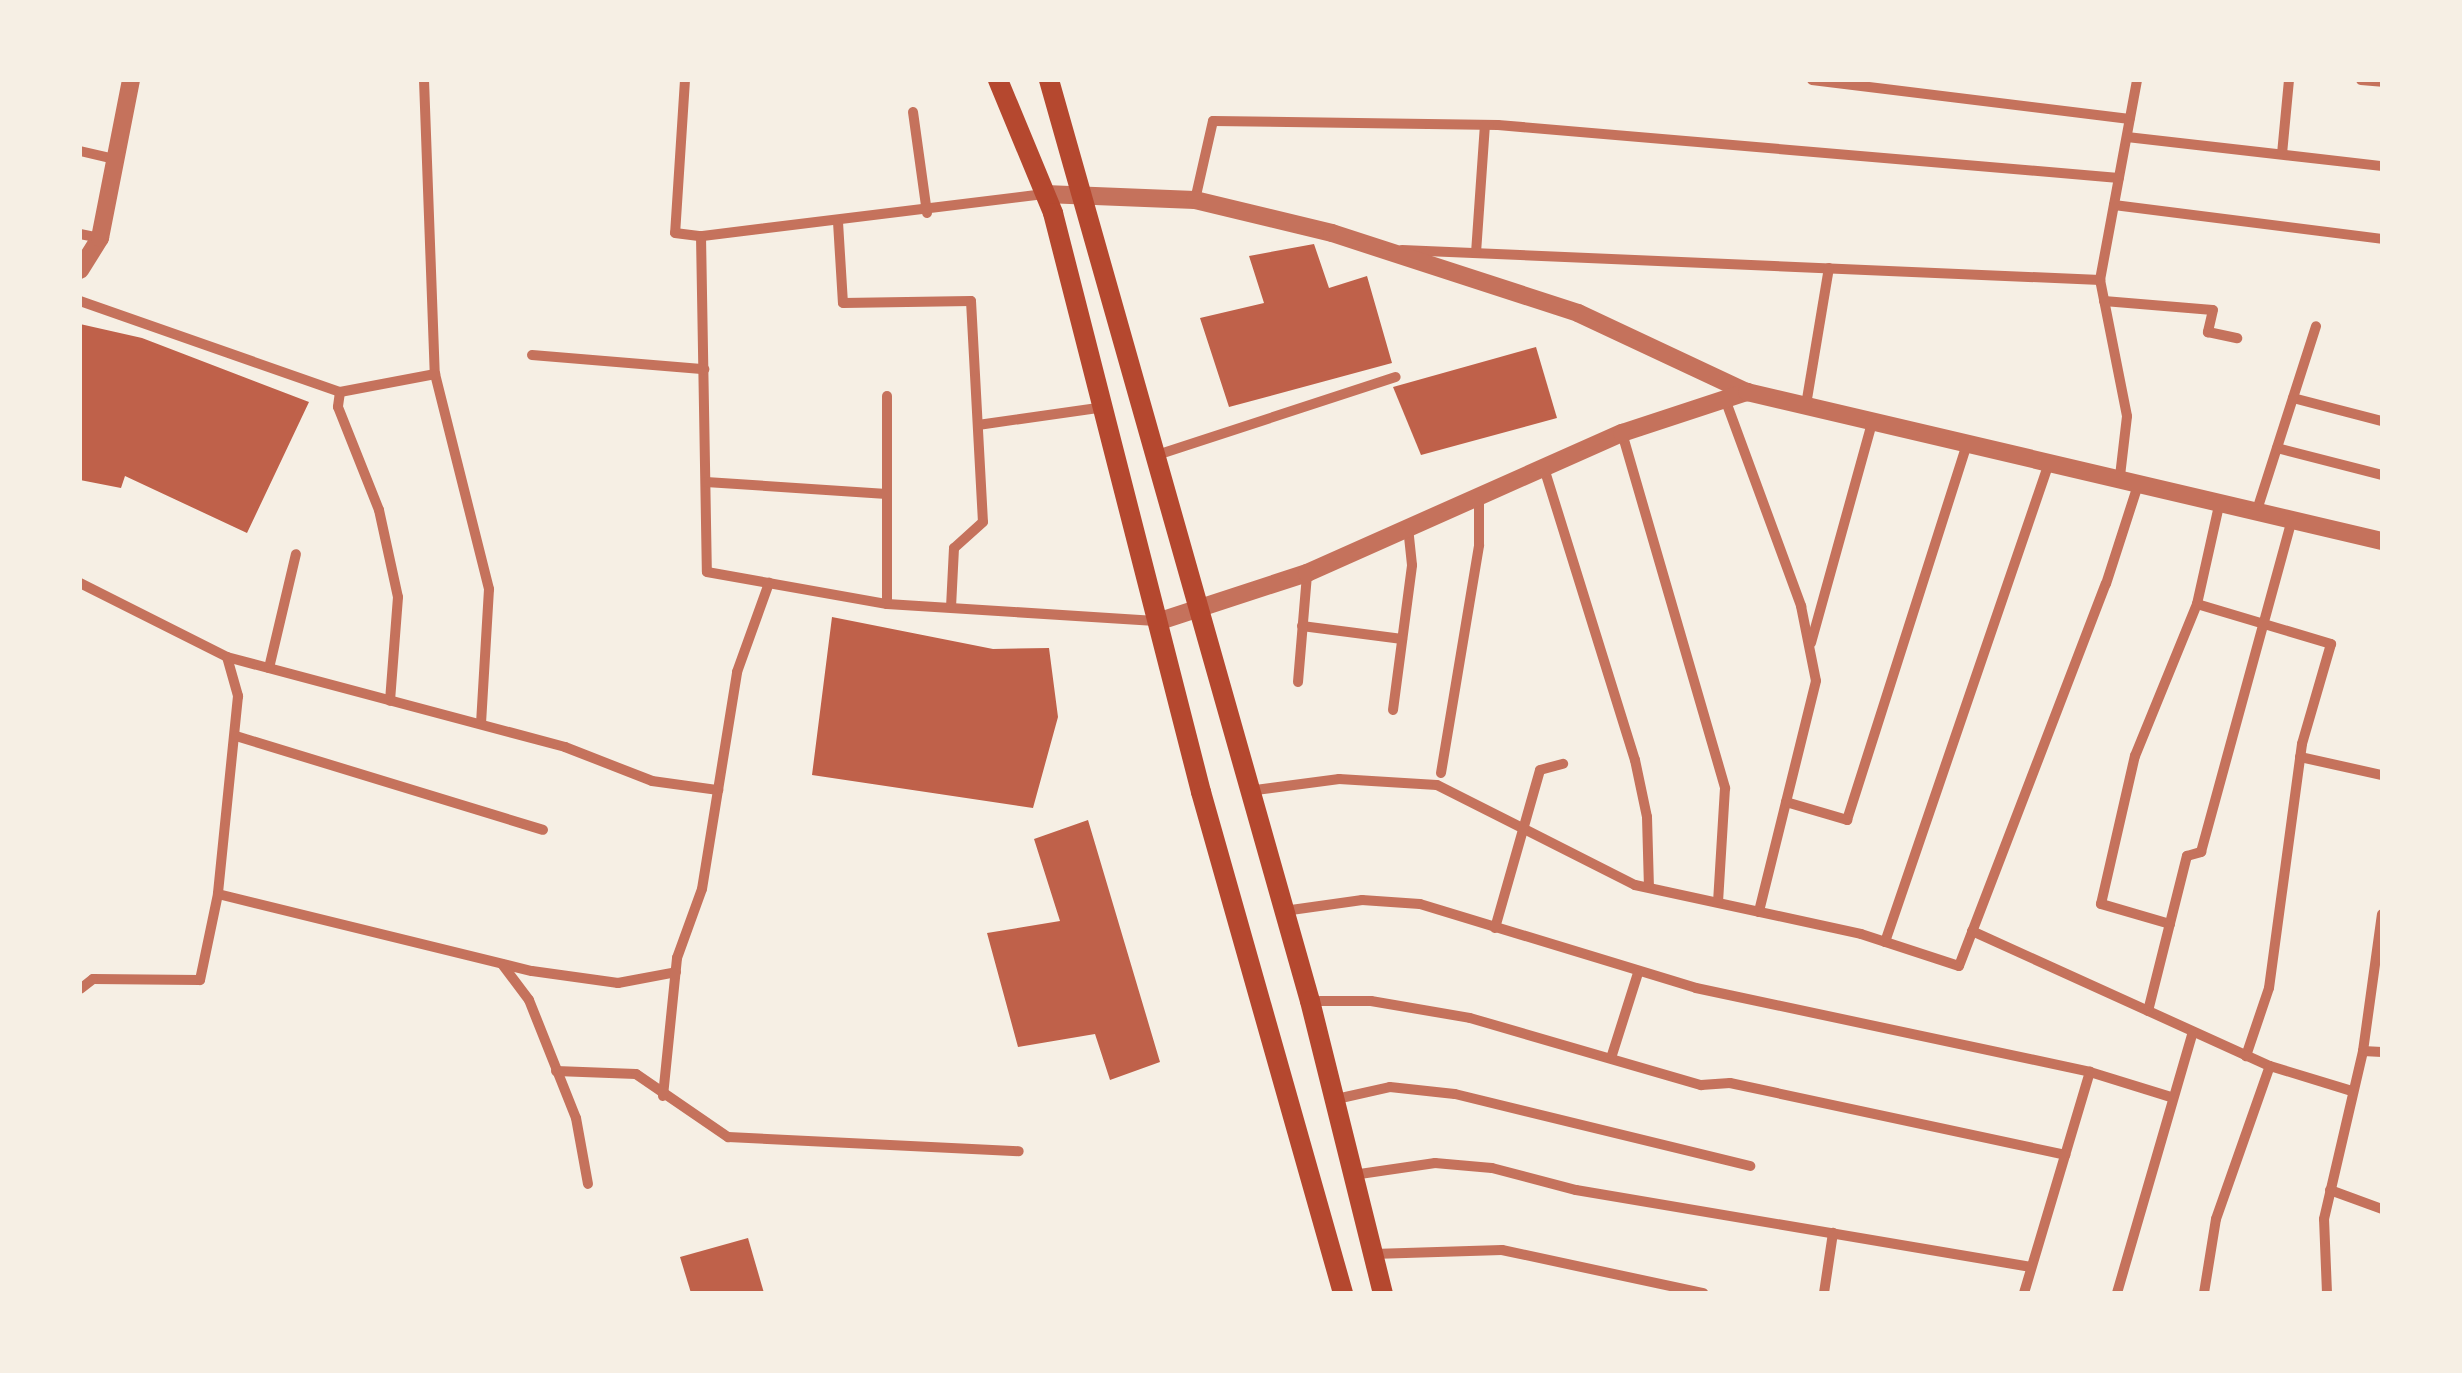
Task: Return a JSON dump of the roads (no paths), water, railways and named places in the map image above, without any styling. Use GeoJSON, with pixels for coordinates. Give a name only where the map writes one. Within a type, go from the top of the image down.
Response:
{"type":"FeatureCollection","features":[{"type":"Feature","properties":{"kind":"main road"},"geometry":{"type":"LineString","coordinates":[[998,80],[1046,194],[1344,1293]]}},
{"type":"Feature","properties":{"kind":"main road"},"geometry":{"type":"LineString","coordinates":[[1049,80],[1084,194],[1246,791],[1310,1001],[1384,1293]]}},
{"type":"Feature","properties":{"kind":"street"},"geometry":{"type":"LineString","coordinates":[[80,270],[100,238],[131,80]]}},
{"type":"Feature","properties":{"kind":"street"},"geometry":{"type":"LineString","coordinates":[[424,80],[435,374],[488,590],[481,724]]}},
{"type":"Feature","properties":{"kind":"street"},"geometry":{"type":"LineString","coordinates":[[686,80],[676,233],[701,236],[926,213],[1046,194],[1195,200],[1374,249],[1578,313],[1747,392],[2139,480],[2382,540]]}},
{"type":"Feature","properties":{"kind":"street"},"geometry":{"type":"LineString","coordinates":[[1812,80],[2130,119]]}},
{"type":"Feature","properties":{"kind":"street"},"geometry":{"type":"LineString","coordinates":[[2120,476],[2127,416],[2100,280],[2137,80]]}},
{"type":"Feature","properties":{"kind":"street"},"geometry":{"type":"LineString","coordinates":[[2282,154],[2289,80]]}},
{"type":"Feature","properties":{"kind":"street"},"geometry":{"type":"LineString","coordinates":[[2361,80],[2382,82]]}},
{"type":"Feature","properties":{"kind":"street"},"geometry":{"type":"LineString","coordinates":[[913,112],[926,213]]}},
{"type":"Feature","properties":{"kind":"street"},"geometry":{"type":"LineString","coordinates":[[1195,200],[1213,121],[1485,125],[2119,178]]}},
{"type":"Feature","properties":{"kind":"street"},"geometry":{"type":"LineString","coordinates":[[1476,253],[1485,125]]}},
{"type":"Feature","properties":{"kind":"street"},"geometry":{"type":"LineString","coordinates":[[2127,136],[2382,166]]}},
{"type":"Feature","properties":{"kind":"street"},"geometry":{"type":"LineString","coordinates":[[80,151],[116,160]]}},
{"type":"Feature","properties":{"kind":"street"},"geometry":{"type":"LineString","coordinates":[[2114,205],[2382,240]]}},
{"type":"Feature","properties":{"kind":"street"},"geometry":{"type":"LineString","coordinates":[[838,222],[843,303],[971,301],[983,522],[954,548],[951,608]]}},
{"type":"Feature","properties":{"kind":"street"},"geometry":{"type":"LineString","coordinates":[[80,234],[100,238]]}},
{"type":"Feature","properties":{"kind":"street"},"geometry":{"type":"LineString","coordinates":[[701,236],[707,572],[887,604],[1160,621],[1307,573],[1622,433],[1747,392]]}},
{"type":"Feature","properties":{"kind":"street"},"geometry":{"type":"LineString","coordinates":[[1374,249],[2100,280]]}},
{"type":"Feature","properties":{"kind":"street"},"geometry":{"type":"LineString","coordinates":[[1806,405],[1829,268]]}},
{"type":"Feature","properties":{"kind":"street"},"geometry":{"type":"LineString","coordinates":[[80,301],[340,392],[435,374]]}},
{"type":"Feature","properties":{"kind":"street"},"geometry":{"type":"LineString","coordinates":[[2104,301],[2212,310],[2208,332],[2237,338]]}},
{"type":"Feature","properties":{"kind":"street"},"geometry":{"type":"LineString","coordinates":[[2258,510],[2316,326]]}},
{"type":"Feature","properties":{"kind":"street"},"geometry":{"type":"LineString","coordinates":[[532,355],[704,370]]}},
{"type":"Feature","properties":{"kind":"street"},"geometry":{"type":"LineString","coordinates":[[1156,455],[1396,377]]}},
{"type":"Feature","properties":{"kind":"street"},"geometry":{"type":"LineString","coordinates":[[340,392],[338,407],[380,510],[398,597],[390,701]]}},
{"type":"Feature","properties":{"kind":"street"},"geometry":{"type":"LineString","coordinates":[[887,396],[887,604]]}},
{"type":"Feature","properties":{"kind":"street"},"geometry":{"type":"LineString","coordinates":[[2293,398],[2382,420]]}},
{"type":"Feature","properties":{"kind":"street"},"geometry":{"type":"LineString","coordinates":[[1725,399],[1801,606],[1816,681],[1759,912]]}},
{"type":"Feature","properties":{"kind":"street"},"geometry":{"type":"LineString","coordinates":[[978,425],[1106,407]]}},
{"type":"Feature","properties":{"kind":"street"},"geometry":{"type":"LineString","coordinates":[[1809,649],[1873,420]]}},
{"type":"Feature","properties":{"kind":"street"},"geometry":{"type":"LineString","coordinates":[[1622,433],[1725,788],[1718,902]]}},
{"type":"Feature","properties":{"kind":"street"},"geometry":{"type":"LineString","coordinates":[[1786,802],[1847,820],[1968,441]]}},
{"type":"Feature","properties":{"kind":"street"},"geometry":{"type":"LineString","coordinates":[[2277,448],[2382,475]]}},
{"type":"Feature","properties":{"kind":"street"},"geometry":{"type":"LineString","coordinates":[[1885,942],[2050,460]]}},
{"type":"Feature","properties":{"kind":"street"},"geometry":{"type":"LineString","coordinates":[[1544,468],[1636,760],[1647,817],[1649,888]]}},
{"type":"Feature","properties":{"kind":"street"},"geometry":{"type":"LineString","coordinates":[[1246,791],[1339,779],[1437,785],[1649,888],[1885,942],[1958,966],[2106,584],[2139,480]]}},
{"type":"Feature","properties":{"kind":"street"},"geometry":{"type":"LineString","coordinates":[[706,482],[887,494]]}},
{"type":"Feature","properties":{"kind":"street"},"geometry":{"type":"LineString","coordinates":[[1441,773],[1479,545],[1478,496]]}},
{"type":"Feature","properties":{"kind":"street"},"geometry":{"type":"LineString","coordinates":[[2170,924],[2101,904],[2135,756],[2198,604],[2220,500]]}},
{"type":"Feature","properties":{"kind":"street"},"geometry":{"type":"LineString","coordinates":[[2148,1011],[2187,856],[2201,852],[2292,519]]}},
{"type":"Feature","properties":{"kind":"street"},"geometry":{"type":"LineString","coordinates":[[1392,710],[1412,565],[1408,528]]}},
{"type":"Feature","properties":{"kind":"street"},"geometry":{"type":"LineString","coordinates":[[269,668],[296,554]]}},
{"type":"Feature","properties":{"kind":"street"},"geometry":{"type":"LineString","coordinates":[[1298,682],[1307,573]]}},
{"type":"Feature","properties":{"kind":"street"},"geometry":{"type":"LineString","coordinates":[[80,583],[227,657],[481,724],[652,781],[718,790]]}},
{"type":"Feature","properties":{"kind":"street"},"geometry":{"type":"LineString","coordinates":[[663,1096],[676,972],[702,889],[737,672],[769,583]]}},
{"type":"Feature","properties":{"kind":"street"},"geometry":{"type":"LineString","coordinates":[[2198,604],[2331,644],[2300,757],[2269,988],[2246,1056]]}},
{"type":"Feature","properties":{"kind":"street"},"geometry":{"type":"LineString","coordinates":[[1302,626],[1402,639]]}},
{"type":"Feature","properties":{"kind":"street"},"geometry":{"type":"LineString","coordinates":[[80,989],[93,979],[200,980],[218,894],[236,736],[238,696],[227,657]]}},
{"type":"Feature","properties":{"kind":"street"},"geometry":{"type":"LineString","coordinates":[[236,736],[543,830]]}},
{"type":"Feature","properties":{"kind":"street"},"geometry":{"type":"LineString","coordinates":[[2300,757],[2382,775]]}},
{"type":"Feature","properties":{"kind":"street"},"geometry":{"type":"LineString","coordinates":[[1495,928],[1540,770],[1563,764]]}},
{"type":"Feature","properties":{"kind":"street"},"geometry":{"type":"LineString","coordinates":[[218,894],[502,964],[618,982],[676,972]]}},
{"type":"Feature","properties":{"kind":"street"},"geometry":{"type":"LineString","coordinates":[[1282,911],[1362,900],[1420,904],[1638,973],[2090,1072],[2171,1096]]}},
{"type":"Feature","properties":{"kind":"street"},"geometry":{"type":"LineString","coordinates":[[2327,1293],[2324,1218],[2363,1052],[2382,918]]}},
{"type":"Feature","properties":{"kind":"street"},"geometry":{"type":"LineString","coordinates":[[1972,932],[2246,1056],[2352,1091]]}},
{"type":"Feature","properties":{"kind":"street"},"geometry":{"type":"LineString","coordinates":[[502,964],[529,1000],[576,1118],[588,1184]]}},
{"type":"Feature","properties":{"kind":"street"},"geometry":{"type":"LineString","coordinates":[[1612,1055],[1638,973]]}},
{"type":"Feature","properties":{"kind":"street"},"geometry":{"type":"LineString","coordinates":[[1310,1001],[1370,1002],[1470,1018],[1612,1055],[1701,1084],[1730,1083],[2065,1155]]}},
{"type":"Feature","properties":{"kind":"street"},"geometry":{"type":"LineString","coordinates":[[2116,1293],[2193,1032]]}},
{"type":"Feature","properties":{"kind":"street"},"geometry":{"type":"LineString","coordinates":[[2363,1052],[2382,1052]]}},
{"type":"Feature","properties":{"kind":"street"},"geometry":{"type":"LineString","coordinates":[[2204,1293],[2216,1220],[2270,1066]]}},
{"type":"Feature","properties":{"kind":"street"},"geometry":{"type":"LineString","coordinates":[[556,1071],[636,1074],[728,1137],[1019,1152]]}},
{"type":"Feature","properties":{"kind":"street"},"geometry":{"type":"LineString","coordinates":[[2024,1293],[2090,1072]]}},
{"type":"Feature","properties":{"kind":"street"},"geometry":{"type":"LineString","coordinates":[[1332,1100],[1390,1087],[1455,1094],[1750,1166]]}},
{"type":"Feature","properties":{"kind":"street"},"geometry":{"type":"LineString","coordinates":[[1353,1176],[1435,1163],[1492,1168],[1576,1190],[2030,1266]]}},
{"type":"Feature","properties":{"kind":"street"},"geometry":{"type":"LineString","coordinates":[[2330,1190],[2382,1209]]}},
{"type":"Feature","properties":{"kind":"street"},"geometry":{"type":"LineString","coordinates":[[1824,1293],[1833,1233]]}},
{"type":"Feature","properties":{"kind":"street"},"geometry":{"type":"LineString","coordinates":[[1372,1254],[1502,1250],[1702,1293]]}}]}
